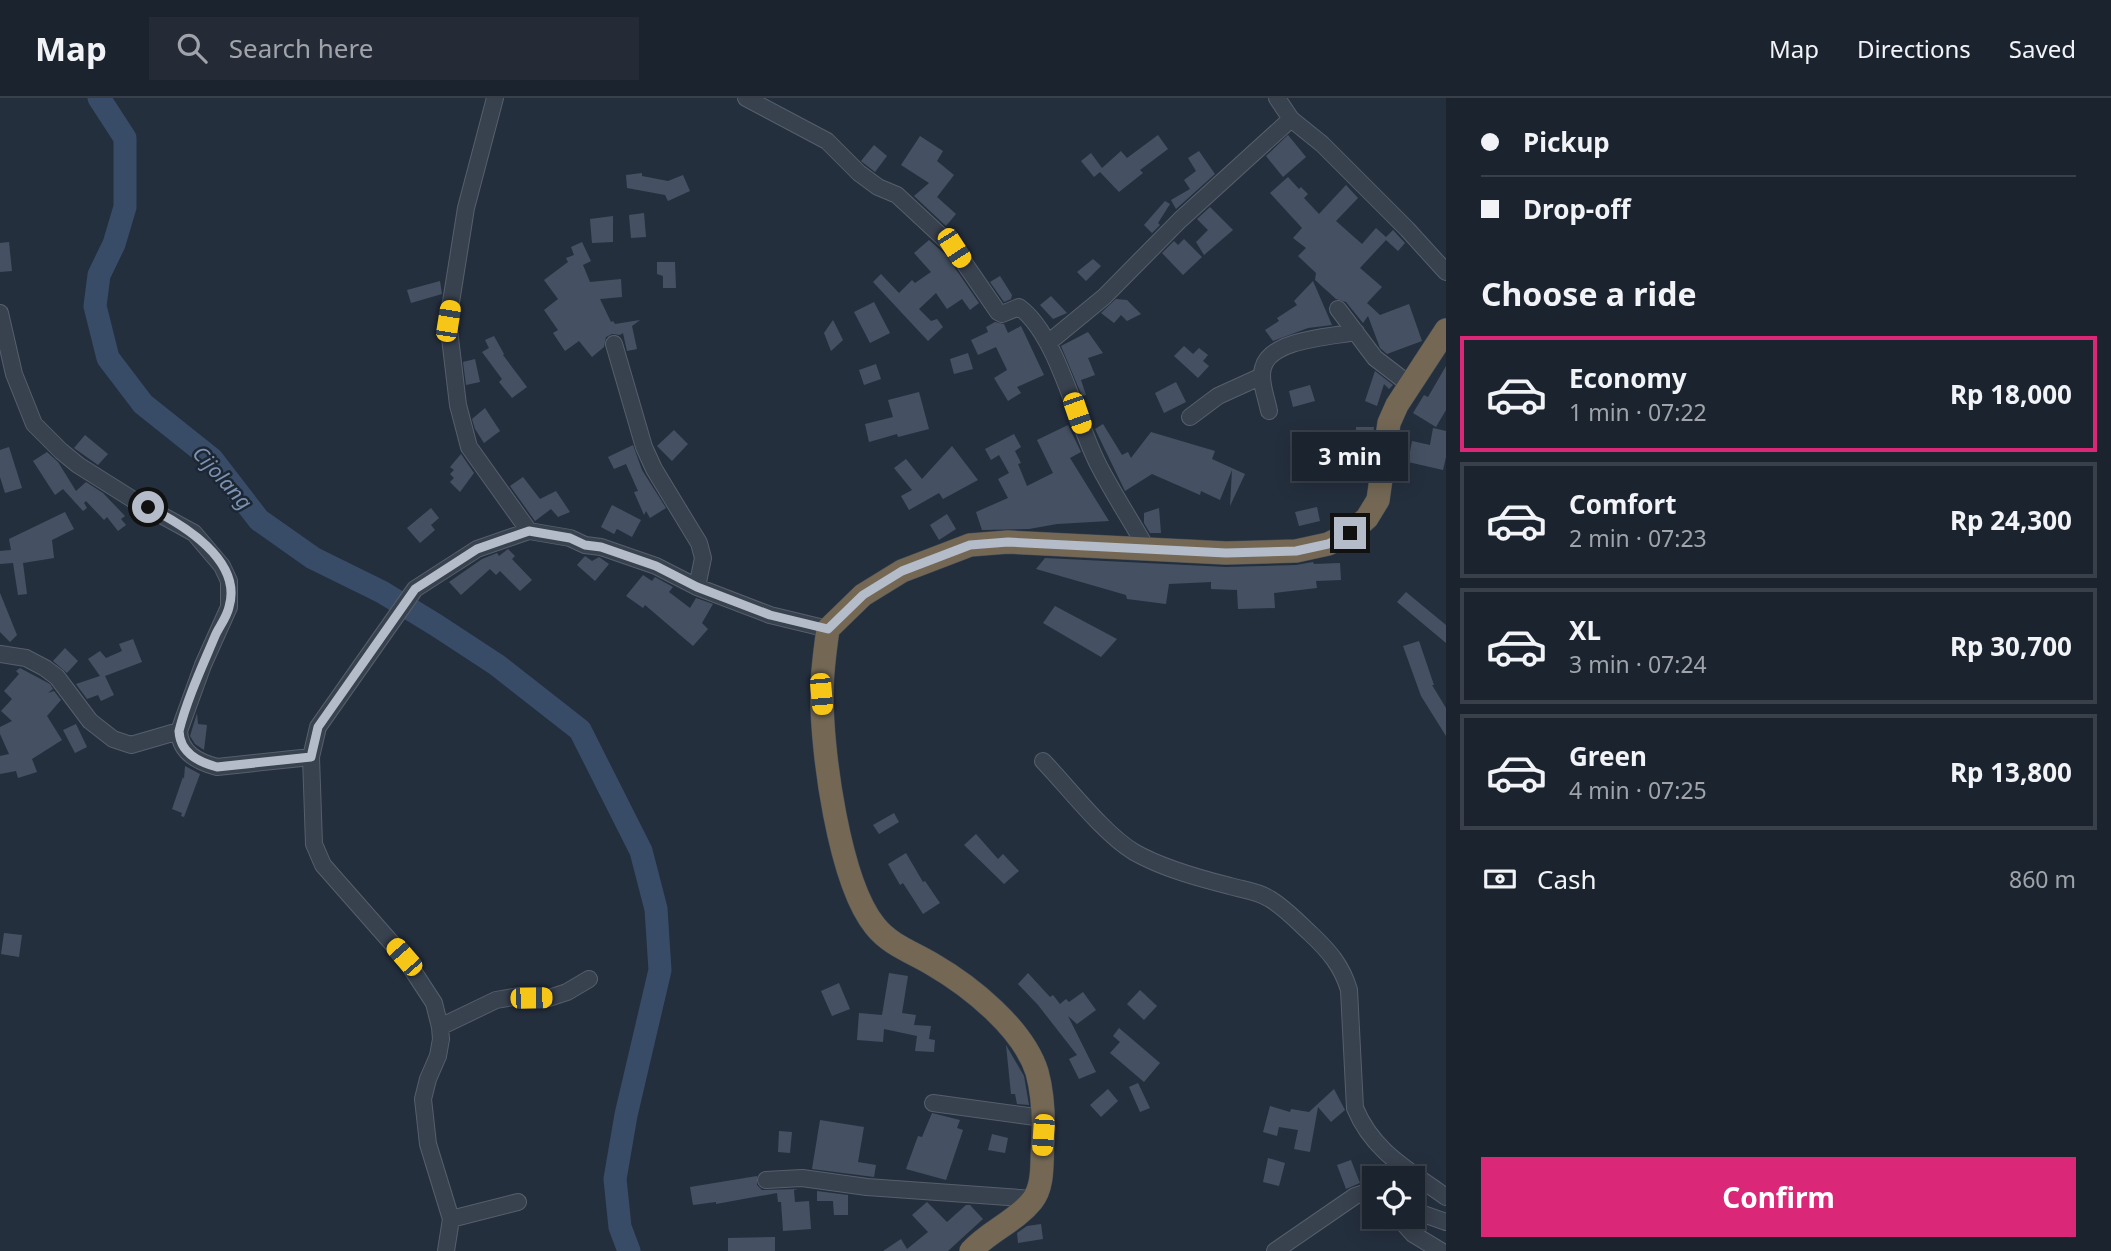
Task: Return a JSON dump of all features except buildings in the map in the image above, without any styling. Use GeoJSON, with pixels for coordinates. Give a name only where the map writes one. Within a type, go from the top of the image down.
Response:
{"type":"FeatureCollection","features":[{"type":"Feature","properties":{"kind":"highway"},"geometry":{"type":"LineString","coordinates":[[971,1251],[987,1236],[1012,1220],[1033,1200],[1042,1168],[1042,1095],[1036,1070],[1027,1050],[1003,1020],[967,986],[891,942],[876,928],[864,910],[846,864],[828,772],[821,694],[828,629],[863,595],[902,571],[970,545],[1008,542],[1226,553],[1296,551],[1328,544],[1350,533],[1367,518],[1378,500],[1389,423],[1396,405],[1446,330]]}},
{"type":"Feature","properties":{"kind":"street"},"geometry":{"type":"LineString","coordinates":[[495,98],[466,208],[448,321],[458,405],[469,447],[529,531]]}},
{"type":"Feature","properties":{"kind":"street"},"geometry":{"type":"LineString","coordinates":[[746,98],[827,141],[859,173],[878,187],[897,195],[954,248],[998,312],[1002,314],[1019,307],[1028,314],[1048,343],[1098,465],[1148,551]]}},
{"type":"Feature","properties":{"kind":"street"},"geometry":{"type":"LineString","coordinates":[[1281,100],[1291,119],[1322,144],[1446,272]]}},
{"type":"Feature","properties":{"kind":"street"},"geometry":{"type":"LineString","coordinates":[[1048,343],[1104,297],[1180,220],[1291,119]]}},
{"type":"Feature","properties":{"kind":"street"},"geometry":{"type":"LineString","coordinates":[[1338,309],[1375,358],[1410,385]]}},
{"type":"Feature","properties":{"kind":"street"},"geometry":{"type":"LineString","coordinates":[[0,313],[14,374],[34,424],[78,465],[194,533],[222,566],[229,581],[229,607],[203,665],[179,731],[179,739],[187,753],[203,764],[217,767],[311,757]]}},
{"type":"Feature","properties":{"kind":"street"},"geometry":{"type":"LineString","coordinates":[[1269,411],[1262,376],[1271,354],[1285,345],[1356,332]]}},
{"type":"Feature","properties":{"kind":"street"},"geometry":{"type":"LineString","coordinates":[[614,344],[644,447],[654,469],[699,542],[703,558],[697,587]]}},
{"type":"Feature","properties":{"kind":"street"},"geometry":{"type":"LineString","coordinates":[[1190,416],[1218,396],[1262,376]]}},
{"type":"Feature","properties":{"kind":"street"},"geometry":{"type":"LineString","coordinates":[[446,1251],[451,1219],[428,1144],[423,1099],[438,1056],[440,1027],[434,1003],[404,957],[317,854],[314,844],[311,757],[318,727],[415,589],[477,549],[529,531],[601,547],[656,566],[697,587],[770,615],[828,629]]}},
{"type":"Feature","properties":{"kind":"street"},"geometry":{"type":"LineString","coordinates":[[0,654],[26,658],[57,677],[90,721],[113,739],[131,745],[179,731]]}},
{"type":"Feature","properties":{"kind":"street"},"geometry":{"type":"LineString","coordinates":[[1043,761],[1113,835],[1131,850],[1151,861],[1255,892],[1270,899],[1294,917],[1330,952],[1345,975],[1349,990],[1355,1108],[1362,1126],[1387,1155],[1446,1196]]}},
{"type":"Feature","properties":{"kind":"street"},"geometry":{"type":"LineString","coordinates":[[440,1027],[496,1000],[519,996],[549,998],[567,992],[589,979]]}},
{"type":"Feature","properties":{"kind":"street"},"geometry":{"type":"LineString","coordinates":[[933,1103],[1044,1118]]}},
{"type":"Feature","properties":{"kind":"street"},"geometry":{"type":"LineString","coordinates":[[766,1180],[802,1178],[867,1187],[1033,1200]]}},
{"type":"Feature","properties":{"kind":"street"},"geometry":{"type":"LineString","coordinates":[[1275,1251],[1362,1194]]}},
{"type":"Feature","properties":{"kind":"street"},"geometry":{"type":"LineString","coordinates":[[451,1219],[518,1202]]}},
{"type":"Feature","properties":{"kind":"street"},"geometry":{"type":"LineString","coordinates":[[1425,1215],[1446,1222]]}},
{"type":"Feature","properties":{"kind":"street"},"geometry":{"type":"LineString","coordinates":[[1409,1229],[1441,1251]]}},
{"type":"Feature","properties":{"kind":"waterway","name":"Cijolang"},"geometry":{"type":"LineString","coordinates":[[99,98],[125,138],[125,207],[114,244],[99,275],[95,306],[108,358],[143,404],[212,459],[259,520],[313,558],[382,592],[436,625],[497,665],[580,730],[641,851],[656,909],[660,970],[626,1115],[615,1179],[620,1227],[629,1251]]}},
{"type":"Feature","properties":{"kind":"route"},"geometry":{"type":"LineString","coordinates":[[148,507],[194,533],[222,566],[229,581],[229,607],[203,665],[179,731],[179,739],[187,753],[203,764],[217,767],[311,757],[318,727],[415,589],[477,549],[529,531],[601,547],[656,566],[697,587],[770,615],[828,629],[863,595],[902,571],[970,545],[1008,542],[1148,551],[1296,551],[1328,544],[1350,533]]}}]}
